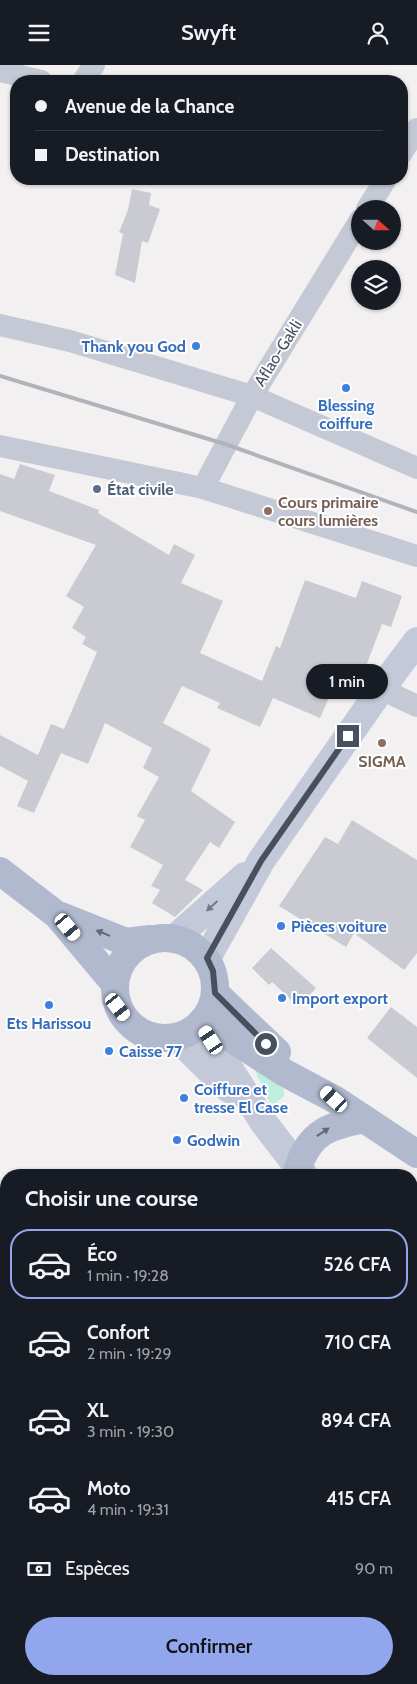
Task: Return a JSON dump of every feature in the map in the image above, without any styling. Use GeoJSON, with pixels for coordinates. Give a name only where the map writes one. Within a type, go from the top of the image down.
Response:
{"type":"FeatureCollection","features":[{"type":"Feature","properties":{"kind":"main road"},"geometry":{"type":"LineString","coordinates":[[0,871],[57,915],[114,984]]}},
{"type":"Feature","properties":{"kind":"main road"},"geometry":{"type":"LineString","coordinates":[[57,915],[126,942],[162,939],[193,945],[207,958],[213,971],[215,993],[211,1008],[202,1022],[189,1032],[176,1037],[152,1037],[132,1026],[118,1007],[114,984],[117,972],[129,951],[162,939]]}},
{"type":"Feature","properties":{"kind":"main road"},"geometry":{"type":"LineString","coordinates":[[215,993],[266,1044],[334,1099],[417,1154]]}},
{"type":"Feature","properties":{"kind":"main road"},"geometry":{"type":"LineString","coordinates":[[202,1022],[285,1073],[334,1099]]}},
{"type":"Feature","properties":{"kind":"main road"},"geometry":{"type":"LineString","coordinates":[[301,1169],[303,1154],[317,1135],[332,1126],[364,1119]]}},
{"type":"Feature","properties":{"kind":"street"},"geometry":{"type":"LineString","coordinates":[[0,71],[16,75]]}},
{"type":"Feature","properties":{"kind":"street"},"geometry":{"type":"LineString","coordinates":[[408,143],[417,129]]}},
{"type":"Feature","properties":{"kind":"street"},"geometry":{"type":"LineString","coordinates":[[372,200],[381,185]]}},
{"type":"Feature","properties":{"kind":"street","name":"Aflao-Gakli"},"geometry":{"type":"LineString","coordinates":[[202,488],[252,396],[351,236]]}},
{"type":"Feature","properties":{"kind":"street"},"geometry":{"type":"LineString","coordinates":[[0,325],[70,341],[252,396],[417,468]]}},
{"type":"Feature","properties":{"kind":"street"},"geometry":{"type":"LineString","coordinates":[[0,446],[202,488],[417,556]]}},
{"type":"Feature","properties":{"kind":"street"},"geometry":{"type":"LineString","coordinates":[[207,958],[261,861],[380,689],[417,641]]}},
{"type":"Feature","properties":{"kind":"street"},"geometry":{"type":"LineString","coordinates":[[380,689],[417,706]]}},
{"type":"Feature","properties":{"kind":"street"},"geometry":{"type":"LineString","coordinates":[[162,939],[261,861]]}},
{"type":"Feature","properties":{"kind":"street"},"geometry":{"type":"LineString","coordinates":[[202,1022],[264,1123],[299,1169]]}},
{"type":"Feature","properties":{"kind":"street"},"geometry":{"type":"LineString","coordinates":[[176,1037],[264,1123]]}},
{"type":"Feature","properties":{"kind":"green space"},"geometry":{"type":"Polygon","coordinates":[[[254,1069],[284,1089],[284,1096],[275,1104],[270,1103],[254,1069]]]}},
{"type":"Feature","properties":{"kind":"building"},"geometry":{"type":"Polygon","coordinates":[[[132,189],[151,193],[149,205],[160,209],[148,243],[142,241],[135,283],[115,275],[123,234],[119,232],[128,210],[132,189]]]}},
{"type":"Feature","properties":{"kind":"building"},"geometry":{"type":"Polygon","coordinates":[[[20,464],[55,475],[49,491],[99,510],[98,513],[169,555],[174,544],[195,555],[181,583],[223,601],[200,653],[262,681],[276,646],[280,648],[305,580],[356,598],[362,581],[402,596],[391,627],[382,624],[363,674],[343,666],[320,718],[273,698],[260,727],[217,708],[220,703],[182,686],[163,723],[211,749],[191,791],[235,822],[219,848],[210,842],[185,880],[203,890],[175,917],[152,903],[160,890],[151,886],[163,865],[130,847],[145,820],[137,816],[159,777],[143,768],[152,748],[105,723],[88,764],[61,753],[34,813],[17,806],[28,781],[0,766],[0,735],[38,755],[51,724],[64,729],[97,652],[82,644],[86,637],[72,628],[84,607],[66,596],[96,545],[0,511],[0,474],[14,479],[20,464]]]}},
{"type":"Feature","properties":{"kind":"building"},"geometry":{"type":"Polygon","coordinates":[[[352,820],[417,860],[417,953],[404,970],[354,933],[346,947],[279,906],[325,837],[338,844],[352,820]]]}},
{"type":"Feature","properties":{"kind":"building"},"geometry":{"type":"Polygon","coordinates":[[[271,948],[316,988],[299,1007],[272,982],[269,985],[252,968],[271,948]]]}},
{"type":"Feature","properties":{"kind":"building"},"geometry":{"type":"Polygon","coordinates":[[[391,1007],[417,1027],[417,1078],[367,1038],[391,1007]]]}},
{"type":"Feature","properties":{"kind":"railway"},"geometry":{"type":"LineString","coordinates":[[0,376],[225,444],[417,512]]}},
{"type":"Feature","properties":{"kind":"place","name":"Thank you God"},"geometry":{"type":"Point","coordinates":[196,346]}},
{"type":"Feature","properties":{"kind":"place","name":"Blessing coiffure"},"geometry":{"type":"Point","coordinates":[346,388]}},
{"type":"Feature","properties":{"kind":"place","name":"État civile"},"geometry":{"type":"Point","coordinates":[97,489]}},
{"type":"Feature","properties":{"kind":"place","name":"Cours primaire cours lumières"},"geometry":{"type":"Point","coordinates":[268,511]}},
{"type":"Feature","properties":{"kind":"place","name":"SIGMA"},"geometry":{"type":"Point","coordinates":[382,743]}},
{"type":"Feature","properties":{"kind":"place","name":"Pièces voiture"},"geometry":{"type":"Point","coordinates":[281,926]}},
{"type":"Feature","properties":{"kind":"place","name":"Import export"},"geometry":{"type":"Point","coordinates":[282,998]}},
{"type":"Feature","properties":{"kind":"place","name":"Ets Harissou"},"geometry":{"type":"Point","coordinates":[49,1005]}},
{"type":"Feature","properties":{"kind":"place","name":"Caisse 77"},"geometry":{"type":"Point","coordinates":[109,1051]}},
{"type":"Feature","properties":{"kind":"place","name":"Coiffure et tresse El Case"},"geometry":{"type":"Point","coordinates":[184,1098]}},
{"type":"Feature","properties":{"kind":"place","name":"Godwin"},"geometry":{"type":"Point","coordinates":[177,1140]}},
{"type":"Feature","properties":{"kind":"route"},"geometry":{"type":"LineString","coordinates":[[266,1044],[215,993],[213,971],[207,958],[261,861],[348,736]]}}]}
